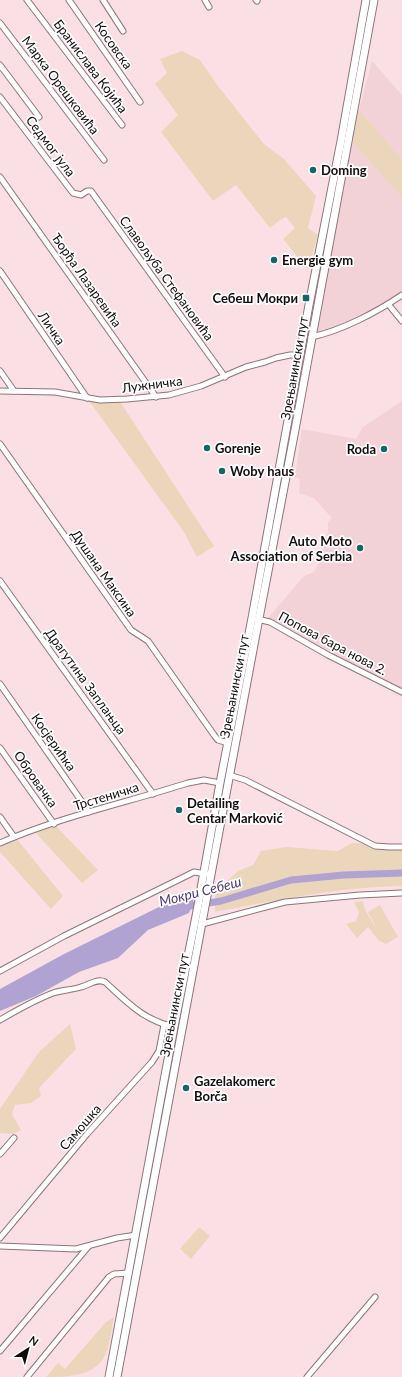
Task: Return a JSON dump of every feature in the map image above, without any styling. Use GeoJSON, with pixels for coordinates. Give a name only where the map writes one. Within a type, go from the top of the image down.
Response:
{"type":"FeatureCollection","features":[{"type":"Feature","properties":{"kind":"main road","name":"Зрењанински пут"},"geometry":{"type":"LineString","coordinates":[[109,1377],[174,1027],[201,911],[229,775],[301,355],[366,0]]}},
{"type":"Feature","properties":{"kind":"main road","name":"Зрењанински пут"},"geometry":{"type":"LineString","coordinates":[[208,874],[220,783],[295,430],[374,0]]}},
{"type":"Feature","properties":{"kind":"main road","name":"Зрењанински пут"},"geometry":{"type":"LineString","coordinates":[[117,1377],[202,924],[201,911]]}},
{"type":"Feature","properties":{"kind":"street","name":"Бранислава Којића"},"geometry":{"type":"LineString","coordinates":[[28,0],[122,125]]}},
{"type":"Feature","properties":{"kind":"street","name":"Косовска"},"geometry":{"type":"LineString","coordinates":[[69,0],[140,102]]}},
{"type":"Feature","properties":{"kind":"street"},"geometry":{"type":"LineString","coordinates":[[103,0],[123,31]]}},
{"type":"Feature","properties":{"kind":"street"},"geometry":{"type":"LineString","coordinates":[[205,0],[209,7]]}},
{"type":"Feature","properties":{"kind":"street","name":"Марка Орешковића"},"geometry":{"type":"LineString","coordinates":[[0,23],[104,160]]}},
{"type":"Feature","properties":{"kind":"street"},"geometry":{"type":"LineString","coordinates":[[0,65],[39,117]]}},
{"type":"Feature","properties":{"kind":"street","name":"Седмог јула"},"geometry":{"type":"LineString","coordinates":[[0,97],[73,193],[81,195],[87,191],[91,191]]}},
{"type":"Feature","properties":{"kind":"street","name":"Ђорђа Лазаревића"},"geometry":{"type":"LineString","coordinates":[[0,177],[156,397]]}},
{"type":"Feature","properties":{"kind":"street","name":"Славољуба Стефановића"},"geometry":{"type":"LineString","coordinates":[[91,191],[225,377]]}},
{"type":"Feature","properties":{"kind":"street","name":"Личка"},"geometry":{"type":"LineString","coordinates":[[0,271],[87,398]]}},
{"type":"Feature","properties":{"kind":"street"},"geometry":{"type":"LineString","coordinates":[[311,337],[324,335],[336,330],[388,304],[402,295]]}},
{"type":"Feature","properties":{"kind":"street"},"geometry":{"type":"LineString","coordinates":[[388,304],[402,321]]}},
{"type":"Feature","properties":{"kind":"street","name":"Лужничка"},"geometry":{"type":"LineString","coordinates":[[0,390],[55,392],[100,400],[156,397],[185,392],[225,377],[246,367],[290,354],[301,355]]}},
{"type":"Feature","properties":{"kind":"street"},"geometry":{"type":"LineString","coordinates":[[0,371],[14,391]]}},
{"type":"Feature","properties":{"kind":"street","name":"Душана Максина"},"geometry":{"type":"LineString","coordinates":[[0,444],[131,630],[148,641],[218,740],[228,742]]}},
{"type":"Feature","properties":{"kind":"street","name":"Драгутина Заплањца"},"geometry":{"type":"LineString","coordinates":[[0,581],[154,794]]}},
{"type":"Feature","properties":{"kind":"street","name":"Попова бара нова 2."},"geometry":{"type":"LineString","coordinates":[[255,618],[270,622],[328,655],[402,692]]}},
{"type":"Feature","properties":{"kind":"street","name":"Косјерићка"},"geometry":{"type":"LineString","coordinates":[[0,684],[89,812]]}},
{"type":"Feature","properties":{"kind":"street","name":"Обровачка"},"geometry":{"type":"LineString","coordinates":[[0,748],[54,824]]}},
{"type":"Feature","properties":{"kind":"street"},"geometry":{"type":"LineString","coordinates":[[229,775],[245,780],[368,843],[381,847],[402,847]]}},
{"type":"Feature","properties":{"kind":"street","name":"Трстеничка"},"geometry":{"type":"LineString","coordinates":[[0,844],[14,837],[89,812],[194,781],[204,780],[220,783]]}},
{"type":"Feature","properties":{"kind":"street"},"geometry":{"type":"LineString","coordinates":[[0,817],[14,837]]}},
{"type":"Feature","properties":{"kind":"street"},"geometry":{"type":"LineString","coordinates":[[0,972],[64,936],[194,872],[208,874]]}},
{"type":"Feature","properties":{"kind":"street"},"geometry":{"type":"LineString","coordinates":[[202,924],[285,902],[360,895],[402,893]]}},
{"type":"Feature","properties":{"kind":"street","name":"Зрењанински пут"},"geometry":{"type":"LineString","coordinates":[[0,1020],[42,997],[102,980],[129,1005],[164,1025],[174,1027]]}},
{"type":"Feature","properties":{"kind":"street","name":"Самошка"},"geometry":{"type":"LineString","coordinates":[[0,1238],[88,1134],[152,1062],[158,1051],[164,1025]]}},
{"type":"Feature","properties":{"kind":"street"},"geometry":{"type":"LineString","coordinates":[[0,1154],[14,1138]]}},
{"type":"Feature","properties":{"kind":"street"},"geometry":{"type":"LineString","coordinates":[[0,1246],[68,1250],[136,1235]]}},
{"type":"Feature","properties":{"kind":"street"},"geometry":{"type":"LineString","coordinates":[[0,1351],[89,1246]]}},
{"type":"Feature","properties":{"kind":"street"},"geometry":{"type":"LineString","coordinates":[[27,1377],[110,1277],[120,1273],[129,1273]]}},
{"type":"Feature","properties":{"kind":"street"},"geometry":{"type":"LineString","coordinates":[[307,1377],[375,1297]]}},
{"type":"Feature","properties":{"kind":"shaded area"},"geometry":{"type":"Polygon","coordinates":[[[182,51],[200,60],[218,86],[264,144],[284,159],[316,196],[308,228],[318,235],[308,270],[283,239],[295,228],[286,217],[270,228],[236,185],[213,201],[161,132],[178,115],[155,84],[167,73],[160,59],[182,51]]]}},
{"type":"Feature","properties":{"kind":"shaded area"},"geometry":{"type":"Polygon","coordinates":[[[372,61],[402,95],[402,159],[359,110],[372,61]]]}},
{"type":"Feature","properties":{"kind":"shaded area"},"geometry":{"type":"Polygon","coordinates":[[[359,110],[402,159],[402,198],[350,139],[359,110]]]}},
{"type":"Feature","properties":{"kind":"shaded area"},"geometry":{"type":"Polygon","coordinates":[[[350,139],[402,198],[402,292],[388,302],[323,333],[316,332],[350,139]]]}},
{"type":"Feature","properties":{"kind":"shaded area"},"geometry":{"type":"Polygon","coordinates":[[[87,398],[119,400],[214,546],[197,557],[184,532],[87,398]]]}},
{"type":"Feature","properties":{"kind":"shaded area"},"geometry":{"type":"Polygon","coordinates":[[[402,401],[402,688],[324,649],[268,618],[304,576],[314,572],[320,561],[328,530],[328,522],[332,518],[314,498],[299,493],[300,479],[295,477],[302,429],[356,439],[363,427],[402,401]]]}},
{"type":"Feature","properties":{"kind":"shaded area"},"geometry":{"type":"Polygon","coordinates":[[[55,825],[98,870],[82,883],[35,832],[55,825]]]}},
{"type":"Feature","properties":{"kind":"shaded area"},"geometry":{"type":"Polygon","coordinates":[[[16,838],[63,896],[51,909],[0,852],[0,845],[16,838]]]}},
{"type":"Feature","properties":{"kind":"shaded area"},"geometry":{"type":"Polygon","coordinates":[[[352,843],[402,846],[402,886],[331,892],[215,912],[215,888],[225,883],[238,871],[253,865],[261,851],[286,847],[338,851],[352,843]]]}},
{"type":"Feature","properties":{"kind":"shaded area"},"geometry":{"type":"Polygon","coordinates":[[[194,899],[189,913],[148,930],[118,958],[79,972],[36,996],[0,1011],[0,989],[64,954],[165,904],[194,899]]]}},
{"type":"Feature","properties":{"kind":"shaded area"},"geometry":{"type":"Polygon","coordinates":[[[363,901],[365,910],[378,931],[368,912],[380,905],[398,937],[386,944],[379,941],[368,927],[357,938],[346,924],[356,921],[359,912],[354,902],[363,901]]]}},
{"type":"Feature","properties":{"kind":"shaded area"},"geometry":{"type":"Polygon","coordinates":[[[70,1024],[76,1049],[39,1088],[41,1096],[31,1103],[15,1105],[12,1114],[21,1130],[13,1134],[0,1133],[0,1109],[39,1052],[70,1024]]]}},
{"type":"Feature","properties":{"kind":"shaded area"},"geometry":{"type":"Polygon","coordinates":[[[199,1227],[210,1236],[191,1259],[180,1249],[199,1227]]]}},
{"type":"Feature","properties":{"kind":"shaded area"},"geometry":{"type":"Polygon","coordinates":[[[114,1317],[107,1350],[103,1359],[98,1365],[85,1373],[77,1375],[46,1377],[58,1363],[65,1369],[106,1322],[114,1317]]]}},
{"type":"Feature","properties":{"kind":"waterway","name":"Мокри Себеш"},"geometry":{"type":"LineString","coordinates":[[184,907],[221,901],[291,880],[344,875],[402,873]]}},
{"type":"Feature","properties":{"kind":"place","name":"Doming"},"geometry":{"type":"Point","coordinates":[313,170]}},
{"type":"Feature","properties":{"kind":"place","name":"Energie gym"},"geometry":{"type":"Point","coordinates":[274,260]}},
{"type":"Feature","properties":{"kind":"place","name":"Себеш Мокри"},"geometry":{"type":"Point","coordinates":[306,298]}},
{"type":"Feature","properties":{"kind":"place","name":"Gorenje"},"geometry":{"type":"Point","coordinates":[207,448]}},
{"type":"Feature","properties":{"kind":"place","name":"Roda"},"geometry":{"type":"Point","coordinates":[384,449]}},
{"type":"Feature","properties":{"kind":"place","name":"Woby haus"},"geometry":{"type":"Point","coordinates":[222,471]}},
{"type":"Feature","properties":{"kind":"place","name":"Auto Moto Association of Serbia"},"geometry":{"type":"Point","coordinates":[360,548]}},
{"type":"Feature","properties":{"kind":"place","name":"Detailing Centar Marković"},"geometry":{"type":"Point","coordinates":[179,810]}},
{"type":"Feature","properties":{"kind":"place","name":"Gazelakomerc Borča"},"geometry":{"type":"Point","coordinates":[186,1088]}}]}
